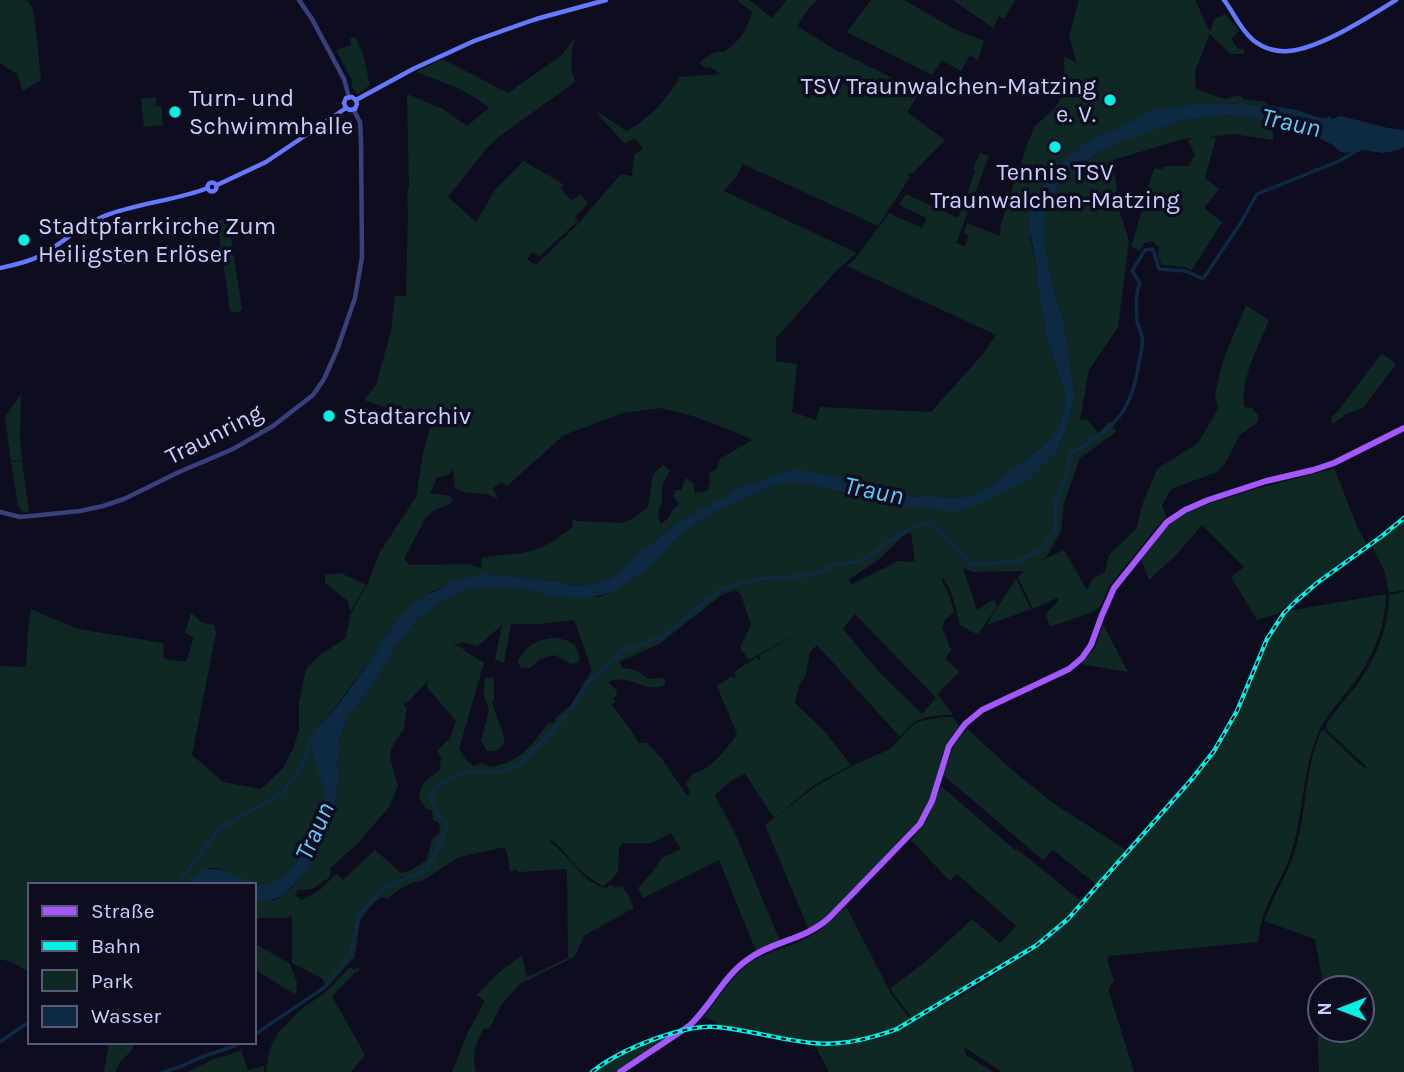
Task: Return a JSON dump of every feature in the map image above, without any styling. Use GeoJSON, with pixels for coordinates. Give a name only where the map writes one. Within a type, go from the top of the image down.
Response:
{"type":"FeatureCollection","features":[{"type":"Feature","properties":{"kind":"main road"},"geometry":{"type":"LineString","coordinates":[[356,100],[413,69],[474,41],[536,19],[606,0]]}},
{"type":"Feature","properties":{"kind":"main road"},"geometry":{"type":"LineString","coordinates":[[1224,0],[1252,39],[1265,47],[1285,51],[1305,47],[1329,37],[1396,0]]}},
{"type":"Feature","properties":{"kind":"main road"},"geometry":{"type":"LineString","coordinates":[[0,268],[41,255],[93,221],[111,214],[180,197],[208,188],[211,182],[217,185],[266,162],[346,108],[354,109],[357,106],[353,97],[344,102],[346,108]]}},
{"type":"Feature","properties":{"kind":"main road"},"geometry":{"type":"LineString","coordinates":[[620,1072],[689,1026],[745,961],[764,950],[812,931],[837,910],[920,824],[932,801],[949,746],[965,724],[982,710],[1069,669],[1082,658],[1091,645],[1114,588],[1167,522],[1208,500],[1334,463],[1404,428]]}},
{"type":"Feature","properties":{"kind":"street"},"geometry":{"type":"LineString","coordinates":[[299,0],[344,79],[349,97]]}},
{"type":"Feature","properties":{"kind":"street","name":"Traunring"},"geometry":{"type":"LineString","coordinates":[[0,512],[20,517],[66,513],[124,499],[237,447],[273,425],[316,392],[337,350],[355,298],[360,273],[361,140],[360,122],[354,109]]}},
{"type":"Feature","properties":{"kind":"green space"},"geometry":{"type":"Polygon","coordinates":[[[0,0],[28,0],[32,6],[41,80],[23,91],[17,74],[0,63],[0,0]]]}},
{"type":"Feature","properties":{"kind":"green space"},"geometry":{"type":"Polygon","coordinates":[[[737,0],[749,0],[772,18],[787,0],[818,0],[797,26],[834,49],[920,92],[907,112],[945,140],[913,173],[907,174],[910,177],[878,226],[743,164],[724,191],[857,253],[837,270],[776,338],[776,361],[797,364],[792,412],[816,420],[820,407],[931,412],[983,354],[996,335],[847,266],[889,213],[922,228],[927,218],[899,205],[906,194],[958,218],[980,153],[989,156],[956,243],[965,246],[969,236],[964,233],[967,223],[1000,236],[1009,198],[1035,126],[1056,107],[1065,89],[1064,56],[1077,63],[1069,36],[1079,0],[1195,0],[1210,32],[1214,19],[1225,14],[1238,29],[1231,39],[1238,49],[1244,49],[1244,54],[1230,54],[1210,34],[1195,71],[1196,89],[1224,99],[1240,95],[1243,99],[1267,102],[1267,105],[1211,103],[1143,114],[1123,126],[1093,137],[1062,161],[1046,179],[1030,212],[1030,237],[1046,335],[1065,395],[1064,410],[1051,438],[987,489],[973,495],[954,498],[909,497],[845,477],[789,470],[757,483],[748,483],[689,515],[639,552],[618,573],[603,582],[570,586],[555,580],[484,573],[433,591],[415,604],[392,627],[334,709],[315,729],[314,746],[323,788],[323,806],[315,830],[301,855],[278,881],[260,885],[218,868],[210,868],[188,883],[28,883],[28,971],[0,959],[0,666],[26,667],[31,609],[78,629],[163,643],[164,659],[186,662],[194,637],[185,633],[191,613],[203,623],[214,625],[216,633],[192,755],[223,782],[261,789],[283,768],[293,749],[299,730],[299,702],[306,669],[320,655],[346,637],[351,613],[367,585],[380,552],[416,497],[431,424],[364,400],[376,385],[391,331],[395,296],[406,296],[409,188],[407,94],[443,109],[467,126],[489,108],[464,91],[416,72],[442,59],[508,93],[562,55],[575,37],[571,60],[575,82],[500,136],[486,149],[448,197],[476,222],[495,190],[523,161],[560,182],[563,185],[561,189],[572,201],[580,194],[588,203],[575,217],[578,221],[539,257],[533,252],[527,259],[536,265],[578,224],[621,174],[632,176],[634,155],[643,149],[635,138],[625,144],[593,109],[627,131],[657,108],[680,77],[721,74],[699,63],[713,53],[724,52],[745,30],[752,12],[737,0]],[[660,408],[623,413],[564,435],[507,486],[502,482],[493,488],[498,499],[455,488],[453,468],[450,474],[437,478],[430,493],[450,496],[453,502],[426,517],[404,559],[410,565],[469,564],[481,568],[482,558],[530,551],[548,544],[573,527],[572,519],[623,523],[648,507],[653,474],[663,465],[670,470],[662,487],[662,502],[658,512],[660,524],[668,519],[673,509],[678,506],[679,503],[673,496],[676,490],[681,490],[686,478],[693,483],[695,493],[708,491],[709,474],[717,468],[720,459],[752,440],[707,421],[660,408]]]}},
{"type":"Feature","properties":{"kind":"green space"},"geometry":{"type":"Polygon","coordinates":[[[871,0],[904,0],[954,29],[984,41],[978,60],[970,55],[961,71],[942,60],[932,75],[847,32],[871,0]]]}},
{"type":"Feature","properties":{"kind":"green space"},"geometry":{"type":"Polygon","coordinates":[[[953,0],[1015,0],[1004,19],[999,16],[993,28],[953,0]]]}},
{"type":"Feature","properties":{"kind":"green space"},"geometry":{"type":"Polygon","coordinates":[[[355,37],[363,54],[370,85],[357,94],[336,50],[351,45],[350,39],[355,37]]]}},
{"type":"Feature","properties":{"kind":"green space"},"geometry":{"type":"Polygon","coordinates":[[[156,97],[156,106],[161,106],[163,125],[144,127],[141,99],[156,97]]]}},
{"type":"Feature","properties":{"kind":"green space"},"geometry":{"type":"Polygon","coordinates":[[[1231,115],[1273,121],[1273,140],[1233,134],[1209,137],[1216,138],[1205,178],[1219,189],[1204,208],[1222,222],[1192,270],[1162,265],[1158,257],[1159,247],[1152,241],[1144,243],[1140,251],[1131,246],[1155,168],[1162,170],[1165,166],[1188,166],[1195,155],[1188,141],[1192,138],[1113,160],[1119,210],[1129,241],[1118,327],[1089,370],[1080,420],[1087,419],[1098,433],[1110,421],[1116,432],[1080,458],[1064,503],[1061,531],[1042,560],[1064,550],[1087,590],[1093,578],[1105,572],[1109,555],[1137,528],[1141,508],[1157,469],[1198,443],[1218,409],[1215,394],[1223,360],[1246,305],[1269,320],[1251,362],[1245,384],[1244,407],[1252,408],[1258,415],[1258,422],[1240,435],[1226,462],[1217,472],[1171,489],[1162,505],[1166,516],[1110,585],[1100,607],[1092,612],[1050,627],[1046,614],[1059,600],[1057,598],[1033,609],[1018,577],[1024,571],[973,572],[963,568],[977,610],[994,599],[997,606],[978,635],[960,625],[952,594],[942,577],[954,612],[945,620],[942,628],[948,646],[952,649],[945,658],[959,672],[938,695],[953,715],[921,719],[910,725],[900,737],[817,645],[810,652],[806,674],[799,686],[795,703],[825,732],[851,765],[814,785],[774,818],[745,774],[737,777],[715,796],[734,831],[780,941],[756,951],[719,860],[643,898],[638,888],[662,858],[681,849],[671,833],[652,843],[622,843],[619,849],[618,872],[603,886],[581,871],[551,840],[550,842],[590,881],[606,888],[611,885],[615,888],[623,886],[634,908],[585,935],[574,957],[520,984],[502,1004],[489,1029],[484,1028],[481,1034],[474,1055],[476,1072],[452,1072],[468,1032],[485,1001],[477,995],[497,974],[522,955],[527,977],[568,958],[567,869],[510,871],[505,847],[459,857],[422,881],[398,890],[387,899],[381,897],[370,907],[360,921],[355,956],[329,986],[323,979],[292,963],[292,916],[256,918],[256,900],[270,901],[282,897],[302,876],[309,864],[323,837],[336,800],[339,740],[349,715],[373,685],[396,645],[421,616],[467,589],[523,589],[554,597],[599,597],[614,592],[647,570],[681,534],[718,510],[779,483],[804,483],[957,512],[1056,452],[1065,435],[1075,396],[1064,320],[1056,299],[1045,246],[1045,209],[1065,177],[1082,163],[1109,146],[1184,120],[1231,115]],[[911,533],[903,536],[878,560],[848,580],[852,584],[899,561],[915,562],[911,533]],[[736,590],[723,594],[659,644],[619,662],[623,668],[637,671],[648,679],[664,678],[666,684],[652,687],[624,680],[608,682],[617,691],[612,705],[638,743],[647,743],[662,759],[687,796],[690,792],[686,784],[693,773],[712,764],[737,734],[717,686],[732,676],[734,678],[734,672],[757,657],[759,660],[759,656],[799,632],[749,660],[740,648],[751,625],[741,595],[736,590]],[[855,614],[843,629],[880,673],[922,714],[936,698],[855,614]],[[574,620],[511,624],[504,663],[495,659],[502,625],[478,646],[463,642],[453,645],[460,646],[484,663],[459,749],[474,766],[482,763],[489,767],[516,758],[548,723],[554,723],[555,718],[570,706],[592,670],[574,620]],[[431,677],[403,704],[407,708],[404,728],[391,749],[390,758],[398,786],[389,807],[356,845],[330,868],[330,877],[312,889],[298,890],[295,895],[302,900],[320,890],[336,874],[343,880],[375,850],[401,873],[427,860],[432,839],[439,832],[440,826],[433,820],[432,811],[426,809],[419,798],[420,792],[429,778],[441,769],[439,764],[442,759],[437,751],[450,738],[456,721],[426,686],[431,677]]]}},
{"type":"Feature","properties":{"kind":"green space"},"geometry":{"type":"Polygon","coordinates":[[[227,218],[242,309],[232,313],[217,221],[227,218]]]}},
{"type":"Feature","properties":{"kind":"green space"},"geometry":{"type":"Polygon","coordinates":[[[1382,353],[1396,364],[1363,408],[1331,423],[1332,416],[1382,353]]]}},
{"type":"Feature","properties":{"kind":"green space"},"geometry":{"type":"Polygon","coordinates":[[[21,394],[22,460],[11,461],[5,417],[21,394]]]}},
{"type":"Feature","properties":{"kind":"green space"},"geometry":{"type":"Polygon","coordinates":[[[22,461],[29,512],[23,512],[18,506],[11,462],[22,461]]]}},
{"type":"Feature","properties":{"kind":"green space"},"geometry":{"type":"Polygon","coordinates":[[[1335,470],[1366,543],[1277,614],[1257,620],[1231,577],[1244,567],[1202,525],[1177,554],[1149,580],[1141,559],[1175,519],[1194,509],[1248,491],[1335,470]]]}},
{"type":"Feature","properties":{"kind":"green space"},"geometry":{"type":"Polygon","coordinates":[[[1404,522],[1404,590],[1389,593],[1384,570],[1372,546],[1404,522]]]}},
{"type":"Feature","properties":{"kind":"green space"},"geometry":{"type":"Polygon","coordinates":[[[341,573],[366,585],[350,612],[348,601],[325,583],[325,575],[341,573]]]}},
{"type":"Feature","properties":{"kind":"green space"},"geometry":{"type":"Polygon","coordinates":[[[1016,579],[1031,609],[987,625],[991,617],[1016,579]]]}},
{"type":"Feature","properties":{"kind":"green space"},"geometry":{"type":"Polygon","coordinates":[[[1404,592],[1404,1072],[1319,1072],[1318,1044],[1376,1044],[1376,974],[1321,974],[1315,939],[1264,921],[1296,847],[1312,759],[1321,731],[1324,730],[1360,765],[1367,767],[1327,730],[1326,725],[1356,686],[1375,654],[1387,619],[1389,595],[1404,592]]]}},
{"type":"Feature","properties":{"kind":"green space"},"geometry":{"type":"Polygon","coordinates":[[[1386,594],[1380,634],[1370,658],[1356,681],[1326,718],[1312,749],[1293,847],[1264,915],[1258,942],[1109,956],[1107,960],[1114,980],[1108,989],[1134,1072],[1002,1072],[964,1047],[966,1055],[993,1072],[829,1072],[814,1044],[845,1044],[877,1039],[965,994],[1039,947],[1074,916],[1187,787],[1214,752],[1241,706],[1269,638],[1288,611],[1386,594]]]}},
{"type":"Feature","properties":{"kind":"green space"},"geometry":{"type":"Polygon","coordinates":[[[1103,624],[1128,672],[1081,664],[1095,648],[1103,624]]]}},
{"type":"Feature","properties":{"kind":"green space"},"geometry":{"type":"Polygon","coordinates":[[[557,638],[575,645],[580,657],[578,663],[571,664],[555,655],[540,659],[530,668],[521,668],[518,661],[529,647],[539,641],[557,638]]]}},
{"type":"Feature","properties":{"kind":"green space"},"geometry":{"type":"Polygon","coordinates":[[[492,677],[492,703],[504,743],[497,751],[487,751],[481,740],[489,710],[483,693],[485,678],[492,677]]]}},
{"type":"Feature","properties":{"kind":"green space"},"geometry":{"type":"Polygon","coordinates":[[[953,717],[959,726],[943,752],[930,800],[917,824],[842,903],[809,930],[765,825],[816,786],[890,749],[913,725],[920,721],[953,717]]]}},
{"type":"Feature","properties":{"kind":"green space"},"geometry":{"type":"Polygon","coordinates":[[[967,729],[1053,803],[1126,850],[1096,884],[1053,850],[1043,860],[943,775],[954,745],[967,729]]]}},
{"type":"Feature","properties":{"kind":"green space"},"geometry":{"type":"Polygon","coordinates":[[[941,786],[1015,850],[1081,901],[1036,944],[912,1019],[890,988],[972,919],[1000,943],[1016,926],[957,874],[950,881],[911,840],[927,820],[941,786]]]}},
{"type":"Feature","properties":{"kind":"green space"},"geometry":{"type":"Polygon","coordinates":[[[845,907],[891,994],[911,1020],[867,1038],[827,1043],[720,1027],[704,1017],[743,968],[762,956],[814,934],[845,907]]]}},
{"type":"Feature","properties":{"kind":"green space"},"geometry":{"type":"Polygon","coordinates":[[[256,944],[290,964],[297,983],[296,995],[256,970],[256,944]]]}},
{"type":"Feature","properties":{"kind":"green space"},"geometry":{"type":"Polygon","coordinates":[[[350,967],[354,970],[358,967],[360,970],[332,996],[365,1055],[351,1072],[266,1072],[269,1051],[278,1033],[299,1011],[327,991],[350,967]]]}},
{"type":"Feature","properties":{"kind":"green space"},"geometry":{"type":"Polygon","coordinates":[[[671,1035],[615,1072],[594,1072],[625,1052],[671,1035]]]}},
{"type":"Feature","properties":{"kind":"green space"},"geometry":{"type":"Polygon","coordinates":[[[109,1044],[134,1044],[115,1072],[104,1072],[109,1044]]]}},
{"type":"Feature","properties":{"kind":"green space"},"geometry":{"type":"Polygon","coordinates":[[[241,1050],[248,1070],[264,1066],[264,1072],[187,1072],[214,1059],[241,1050]]]}},
{"type":"Feature","properties":{"kind":"water","name":"Traun"},"geometry":{"type":"Polygon","coordinates":[[[1211,103],[1267,105],[1297,110],[1317,117],[1329,116],[1332,119],[1341,116],[1404,130],[1404,147],[1383,153],[1362,150],[1345,153],[1295,126],[1231,115],[1184,120],[1109,146],[1082,163],[1065,177],[1045,209],[1045,246],[1056,299],[1064,320],[1075,396],[1065,434],[1056,452],[1029,479],[984,502],[957,512],[901,506],[864,495],[804,483],[779,483],[718,510],[681,534],[647,570],[614,592],[584,599],[554,597],[523,589],[491,588],[467,589],[448,598],[421,616],[396,645],[373,685],[349,715],[339,740],[337,797],[333,815],[307,871],[284,895],[267,902],[256,900],[256,884],[270,884],[289,870],[300,856],[320,817],[324,799],[313,751],[313,731],[339,704],[397,621],[426,595],[453,579],[460,580],[484,573],[555,580],[570,586],[596,584],[618,573],[639,552],[689,515],[748,483],[757,483],[789,470],[845,477],[909,497],[955,498],[987,489],[1033,454],[1051,438],[1058,427],[1064,410],[1065,395],[1046,335],[1029,227],[1030,212],[1046,179],[1062,161],[1093,137],[1123,126],[1156,109],[1211,103]]]}},
{"type":"Feature","properties":{"kind":"water"},"geometry":{"type":"Polygon","coordinates":[[[212,869],[254,883],[187,883],[199,873],[212,869]]]}},
{"type":"Feature","properties":{"kind":"waterway"},"geometry":{"type":"LineString","coordinates":[[256,1034],[325,987],[351,954],[359,915],[382,889],[426,870],[447,825],[430,797],[440,785],[459,773],[502,771],[519,765],[571,710],[589,681],[623,650],[662,637],[720,590],[758,579],[812,575],[835,565],[857,562],[914,527],[932,522],[971,565],[1019,561],[1042,549],[1056,528],[1055,502],[1067,475],[1070,454],[1107,429],[1130,399],[1142,348],[1142,334],[1136,311],[1140,283],[1132,271],[1145,250],[1153,249],[1159,269],[1186,271],[1203,279],[1257,194],[1339,161],[1358,150]]}},
{"type":"Feature","properties":{"kind":"waterway"},"geometry":{"type":"LineString","coordinates":[[178,883],[219,829],[282,793],[300,769],[312,738],[315,737]]}},
{"type":"Feature","properties":{"kind":"waterway"},"geometry":{"type":"LineString","coordinates":[[0,1042],[28,1022]]}},
{"type":"Feature","properties":{"kind":"waterway"},"geometry":{"type":"LineString","coordinates":[[163,1072],[237,1044]]}},
{"type":"Feature","properties":{"kind":"railway"},"geometry":{"type":"LineString","coordinates":[[592,1072],[634,1047],[669,1034],[703,1027],[729,1028],[824,1044],[845,1043],[877,1036],[897,1029],[1037,945],[1068,919],[1214,751],[1237,711],[1267,639],[1284,613],[1317,583],[1404,518]]}},
{"type":"Feature","properties":{"kind":"place","name":"TSV Traunwalchen-Matzing e. V."},"geometry":{"type":"Point","coordinates":[1110,100]}},
{"type":"Feature","properties":{"kind":"place","name":"Turn- und Schwimmhalle"},"geometry":{"type":"Point","coordinates":[175,112]}},
{"type":"Feature","properties":{"kind":"place","name":"Tennis TSV Traunwalchen-Matzing"},"geometry":{"type":"Point","coordinates":[1055,147]}},
{"type":"Feature","properties":{"kind":"place","name":"Stadtpfarrkirche Zum Heiligsten Erlöser"},"geometry":{"type":"Point","coordinates":[24,240]}},
{"type":"Feature","properties":{"kind":"place","name":"Stadtarchiv"},"geometry":{"type":"Point","coordinates":[329,416]}}]}
